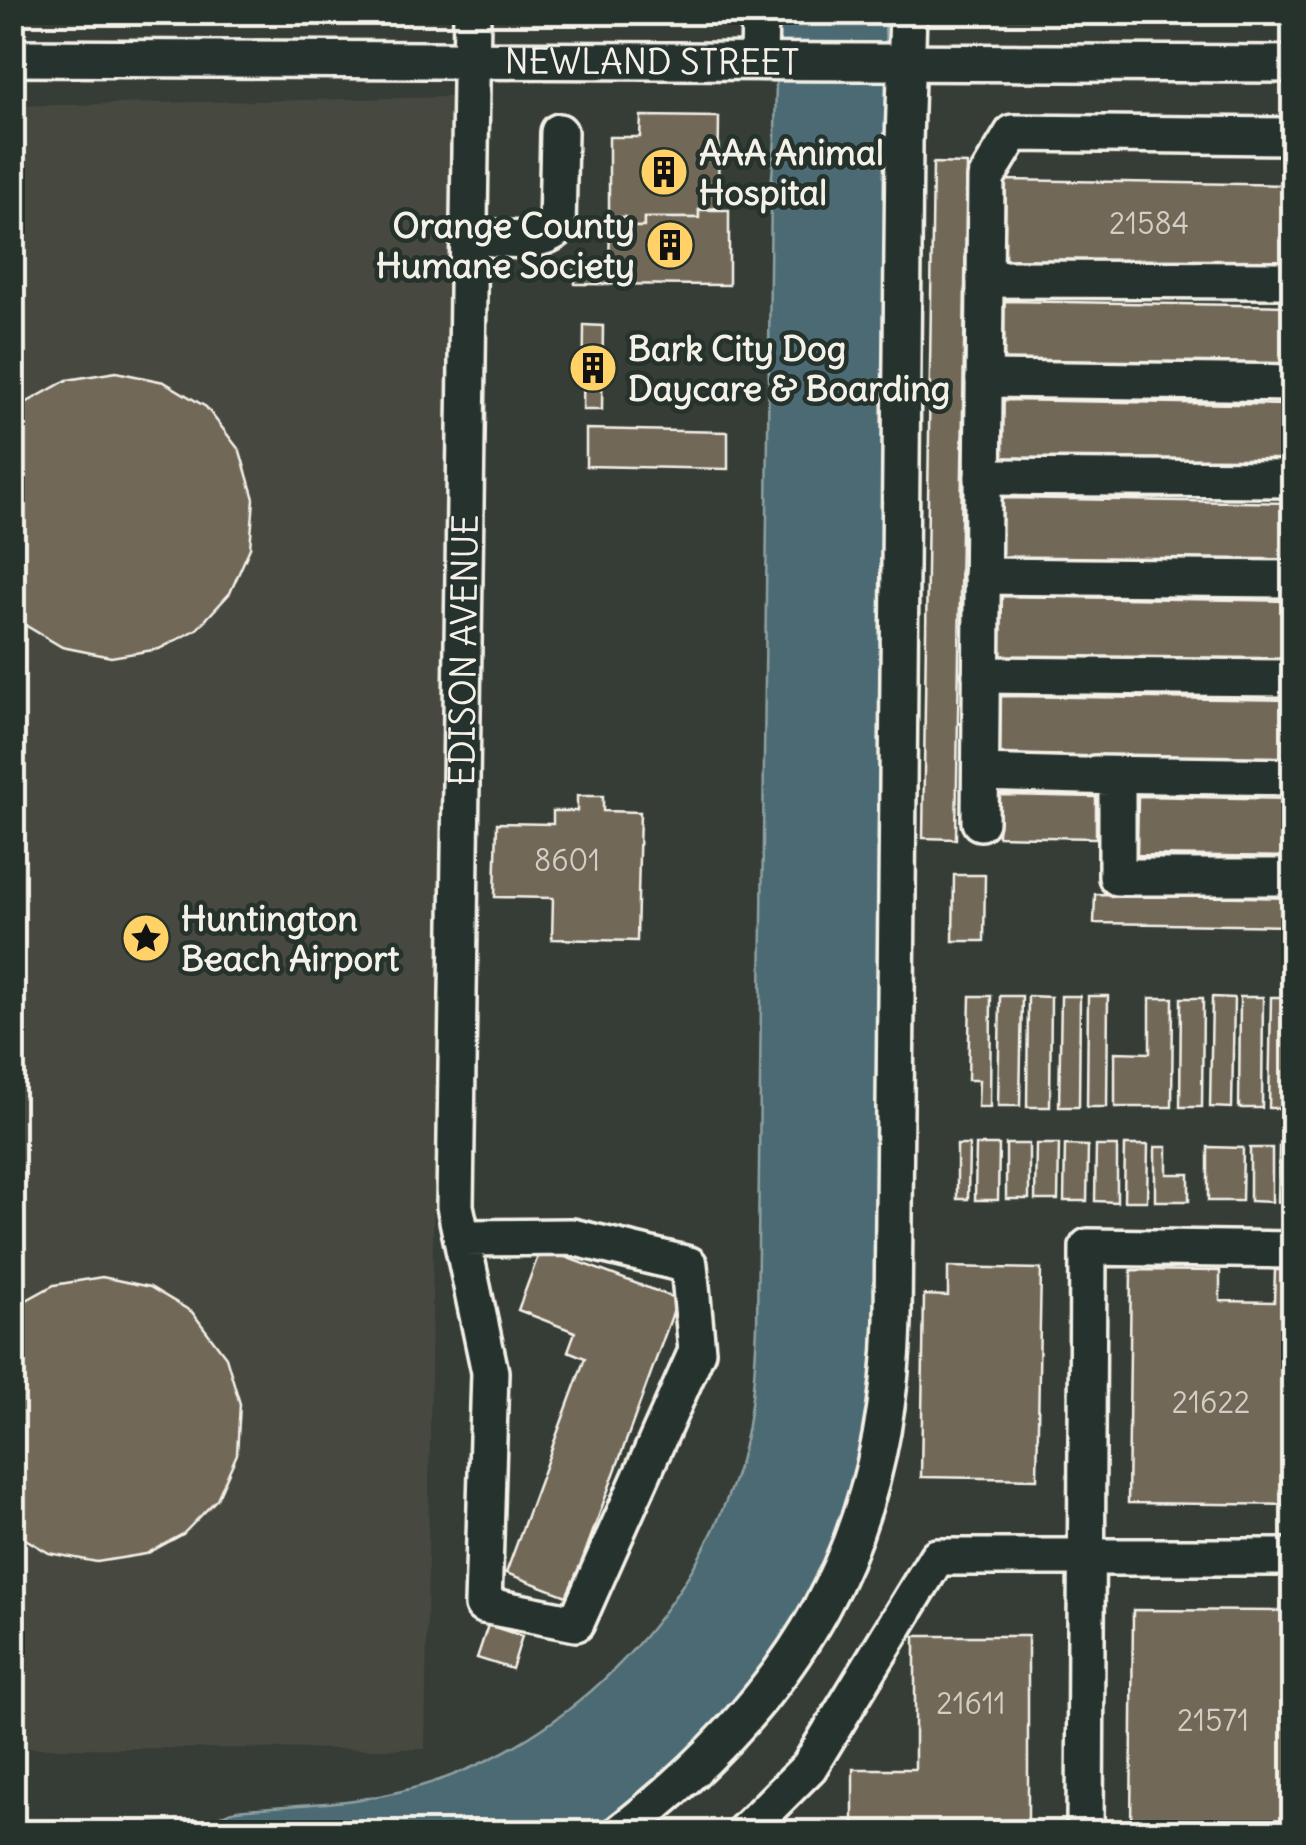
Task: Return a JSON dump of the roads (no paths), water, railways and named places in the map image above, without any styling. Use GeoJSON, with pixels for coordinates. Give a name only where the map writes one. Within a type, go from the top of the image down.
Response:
{"type":"FeatureCollection","features":[{"type":"Feature","properties":{"kind":"street","name":"EDISON AVENUE"},"geometry":{"type":"LineString","coordinates":[[462,1238],[572,1237],[688,1265],[697,1351],[576,1624],[482,1605],[490,1372],[455,1206],[472,12]]}},
{"type":"Feature","properties":{"kind":"street"},"geometry":{"type":"LineString","coordinates":[[760,12],[766,60]]}},
{"type":"Feature","properties":{"kind":"street"},"geometry":{"type":"LineString","coordinates":[[621,1832],[669,1795],[717,1750],[785,1668],[834,1585],[863,1516],[888,1406],[893,1321],[897,60],[908,12]]}},
{"type":"Feature","properties":{"kind":"street","name":"NEWLAND STREET"},"geometry":{"type":"LineString","coordinates":[[12,58],[1294,64]]}},
{"type":"Feature","properties":{"kind":"street"},"geometry":{"type":"LineString","coordinates":[[469,236],[536,239],[557,229],[560,132]]}},
{"type":"Feature","properties":{"kind":"street"},"geometry":{"type":"LineString","coordinates":[[980,822],[986,178],[1013,134],[1294,136]]}},
{"type":"Feature","properties":{"kind":"street"},"geometry":{"type":"LineString","coordinates":[[985,279],[1294,280]]}},
{"type":"Feature","properties":{"kind":"street"},"geometry":{"type":"LineString","coordinates":[[984,379],[1294,383]]}},
{"type":"Feature","properties":{"kind":"street"},"geometry":{"type":"LineString","coordinates":[[983,477],[1294,479]]}},
{"type":"Feature","properties":{"kind":"street"},"geometry":{"type":"LineString","coordinates":[[982,576],[1294,579]]}},
{"type":"Feature","properties":{"kind":"street"},"geometry":{"type":"LineString","coordinates":[[981,675],[1294,678]]}},
{"type":"Feature","properties":{"kind":"street"},"geometry":{"type":"LineString","coordinates":[[981,773],[1294,777]]}},
{"type":"Feature","properties":{"kind":"street"},"geometry":{"type":"LineString","coordinates":[[981,773],[1117,777],[1117,876],[1294,876]]}},
{"type":"Feature","properties":{"kind":"street"},"geometry":{"type":"LineString","coordinates":[[1085,1832],[1088,1247],[1294,1250]]}},
{"type":"Feature","properties":{"kind":"street"},"geometry":{"type":"LineString","coordinates":[[744,1832],[809,1768],[937,1556],[1294,1557]]}},
{"type":"Feature","properties":{"kind":"water"},"geometry":{"type":"Polygon","coordinates":[[[777,13],[885,13],[888,187],[876,1335],[871,1410],[839,1537],[809,1601],[738,1709],[640,1802],[594,1832],[13,1832],[13,1828],[83,1824],[202,1824],[237,1810],[382,1796],[461,1772],[516,1745],[567,1711],[614,1670],[655,1624],[690,1573],[719,1518],[740,1461],[747,1428],[757,1326],[771,189],[777,13]]]}},
{"type":"Feature","properties":{"kind":"place","name":"AAA Animal Hospital"},"geometry":{"type":"Point","coordinates":[664,172]}},
{"type":"Feature","properties":{"kind":"place","name":"Orange County Humane Society"},"geometry":{"type":"Point","coordinates":[670,245]}},
{"type":"Feature","properties":{"kind":"place","name":"Bark City Dog Daycare & Boarding"},"geometry":{"type":"Point","coordinates":[593,368]}},
{"type":"Feature","properties":{"kind":"place","name":"Huntington Beach Airport"},"geometry":{"type":"Point","coordinates":[146,938]}}]}
